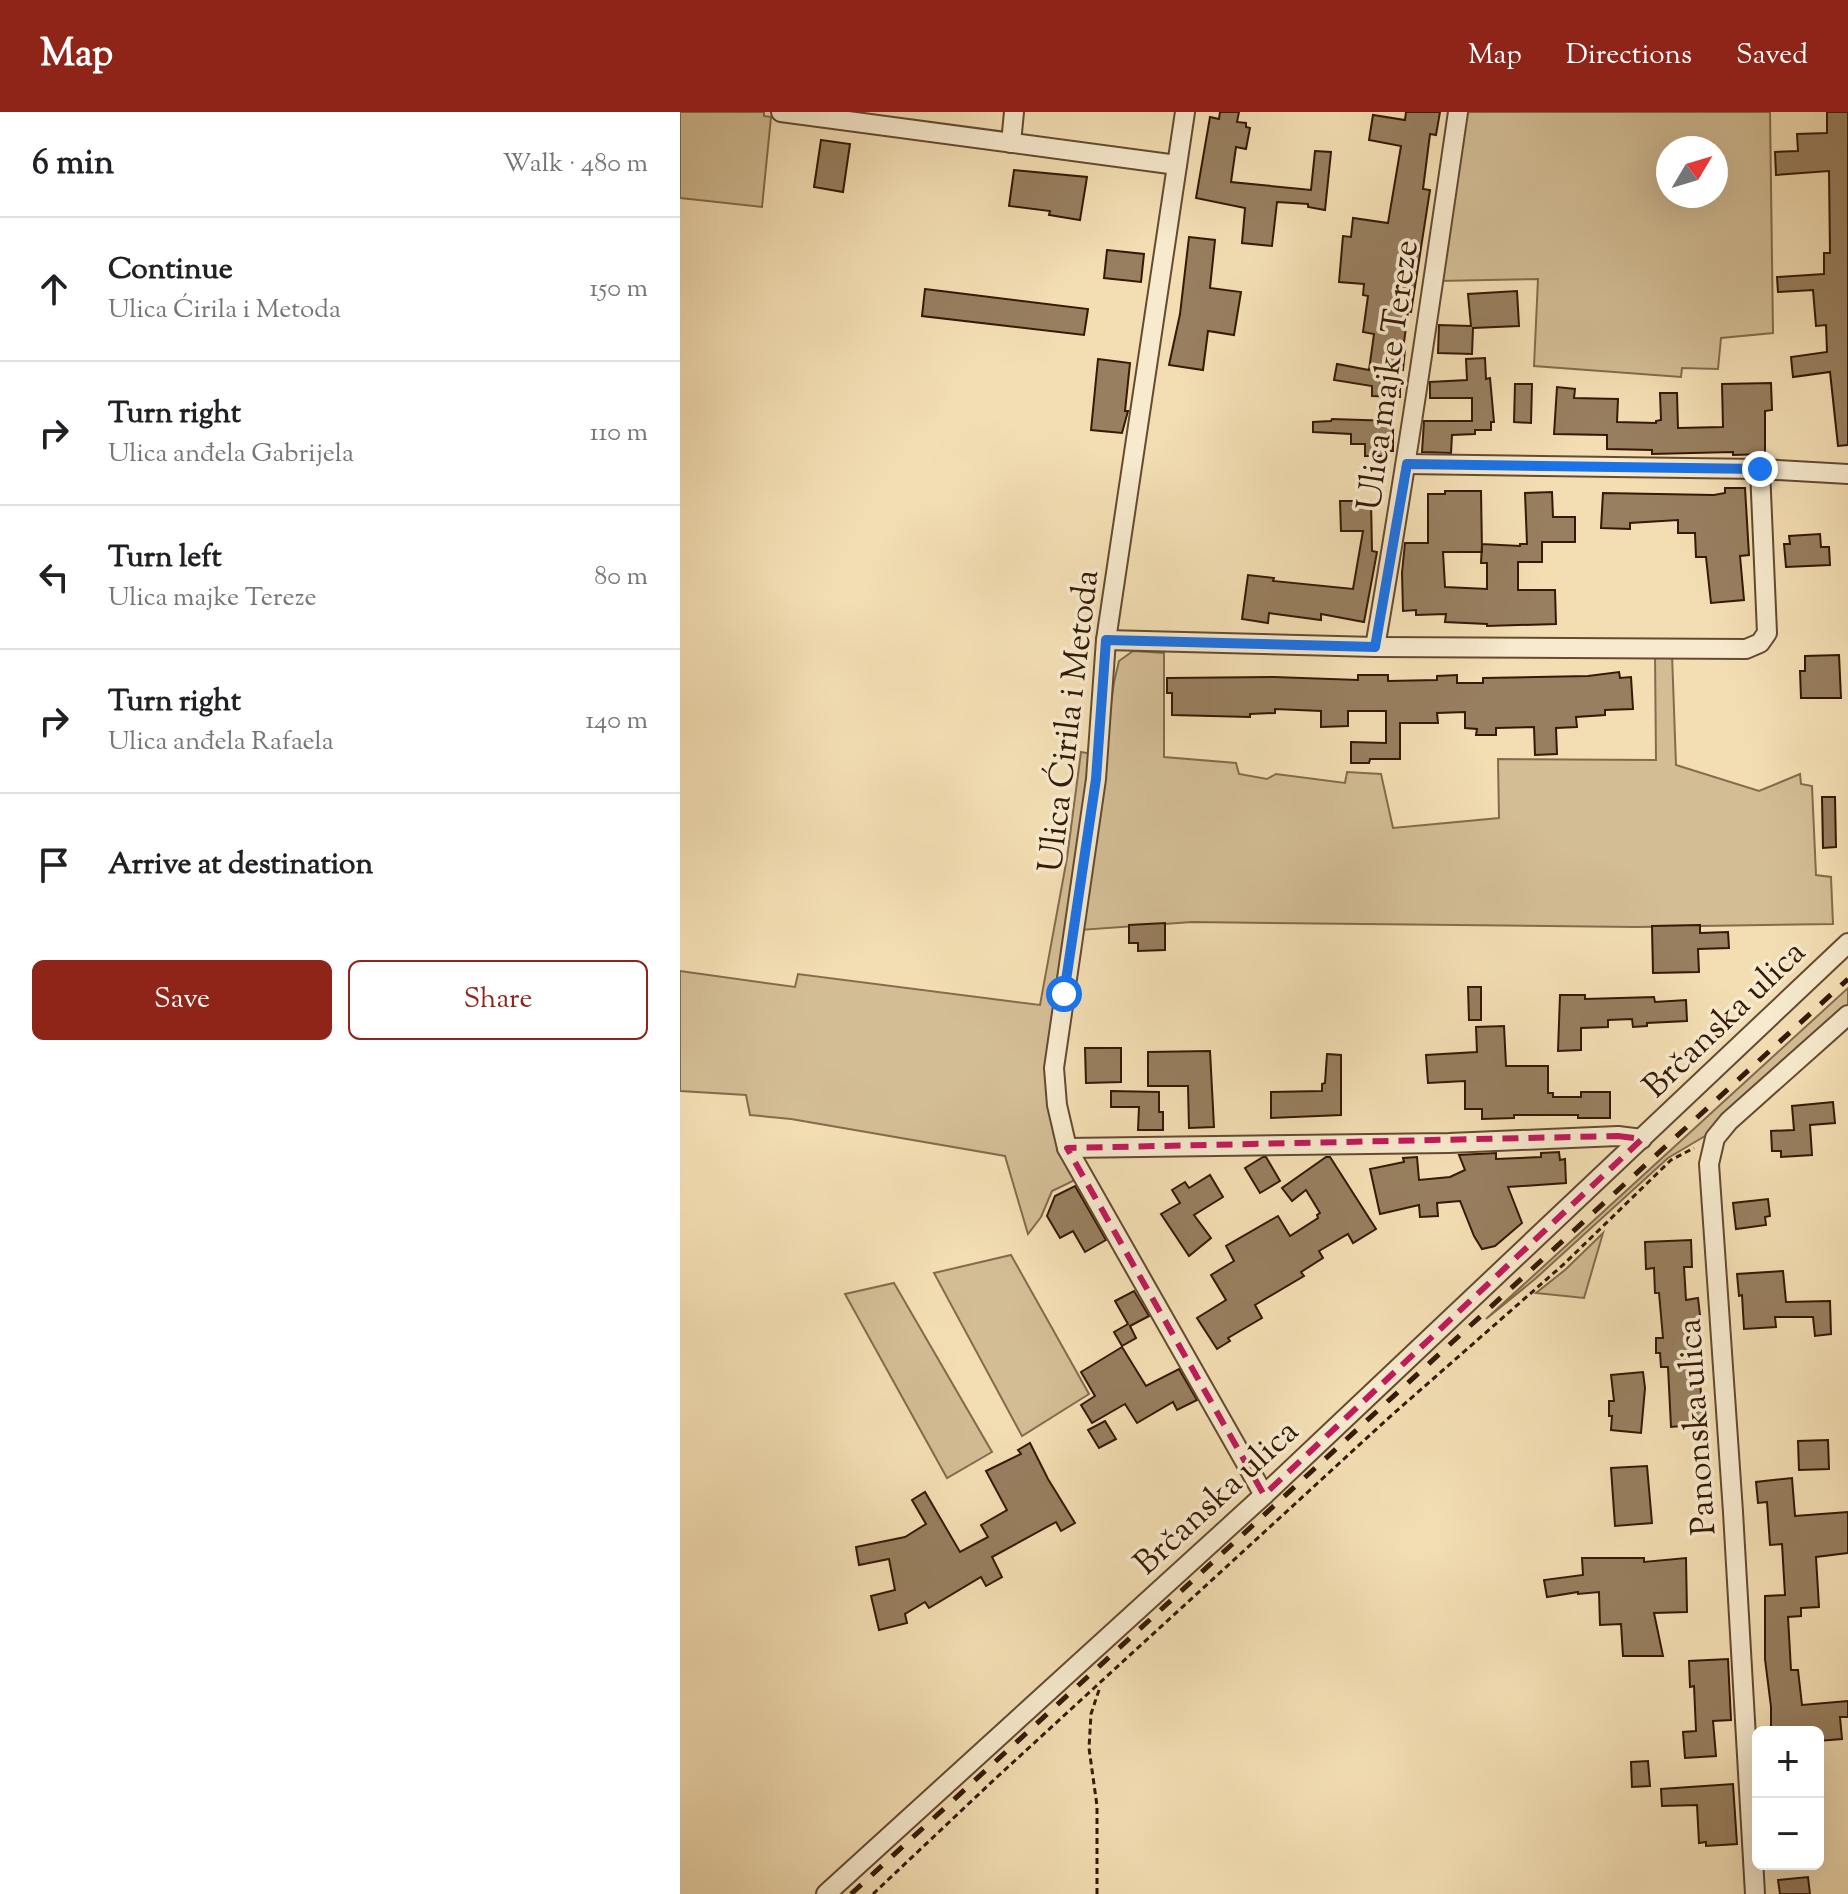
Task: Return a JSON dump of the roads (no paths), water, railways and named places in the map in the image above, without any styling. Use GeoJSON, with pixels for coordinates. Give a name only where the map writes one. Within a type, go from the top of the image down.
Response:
{"type":"FeatureCollection","features":[{"type":"Feature","properties":{"kind":"street"},"geometry":{"type":"LineString","coordinates":[[781,112],[1177,165]]}},
{"type":"Feature","properties":{"kind":"street"},"geometry":{"type":"LineString","coordinates":[[1011,143],[1014,112]]}},
{"type":"Feature","properties":{"kind":"street","name":"Ulica Ćirila i Metoda"},"geometry":{"type":"LineString","coordinates":[[1185,112],[1106,640],[1096,779],[1054,1068],[1057,1105],[1067,1148],[1264,1495]]}},
{"type":"Feature","properties":{"kind":"street","name":"Ulica majke Tereze"},"geometry":{"type":"LineString","coordinates":[[1375,647],[1407,464],[1458,112]]}},
{"type":"Feature","properties":{"kind":"street"},"geometry":{"type":"LineString","coordinates":[[1407,464],[1760,469],[1848,474]]}},
{"type":"Feature","properties":{"kind":"street"},"geometry":{"type":"LineString","coordinates":[[1106,640],[1375,647],[1746,649],[1760,643],[1767,633],[1760,469]]}},
{"type":"Feature","properties":{"kind":"street","name":"Brčanska ulica"},"geometry":{"type":"LineString","coordinates":[[826,1894],[1264,1495],[1848,943]]}},
{"type":"Feature","properties":{"kind":"street","name":"Panonska ulica"},"geometry":{"type":"LineString","coordinates":[[1755,1894],[1709,1164],[1715,1138],[1729,1121],[1848,1015]]}},
{"type":"Feature","properties":{"kind":"street","name":"Brčanska ulica"},"geometry":{"type":"LineString","coordinates":[[1067,1148],[1449,1143],[1618,1136],[1642,1139]]}},
{"type":"Feature","properties":{"kind":"railway"},"geometry":{"type":"LineString","coordinates":[[851,1894],[1848,979]]}}]}
